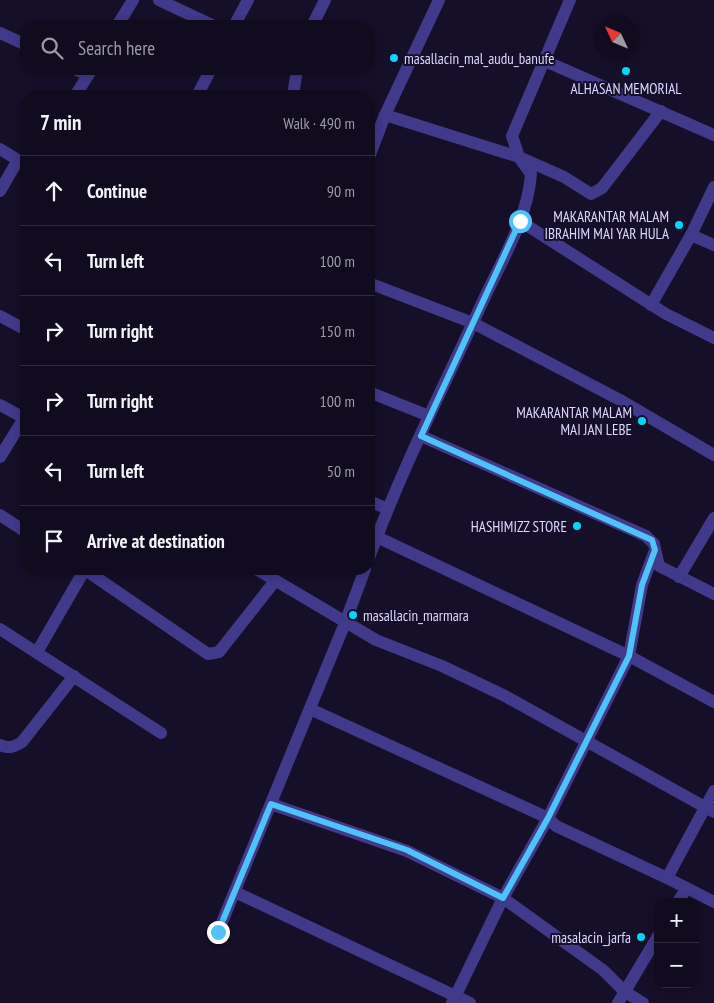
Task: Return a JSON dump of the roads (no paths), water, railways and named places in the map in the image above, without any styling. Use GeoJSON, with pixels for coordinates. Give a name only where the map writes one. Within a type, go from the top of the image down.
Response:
{"type":"FeatureCollection","features":[{"type":"Feature","properties":{"kind":"street"},"geometry":{"type":"LineString","coordinates":[[121,20],[133,0]]}},
{"type":"Feature","properties":{"kind":"street"},"geometry":{"type":"LineString","coordinates":[[159,0],[201,20]]}},
{"type":"Feature","properties":{"kind":"street"},"geometry":{"type":"LineString","coordinates":[[237,20],[248,0]]}},
{"type":"Feature","properties":{"kind":"street"},"geometry":{"type":"LineString","coordinates":[[315,20],[325,0]]}},
{"type":"Feature","properties":{"kind":"street"},"geometry":{"type":"LineString","coordinates":[[375,141],[385,115],[439,0]]}},
{"type":"Feature","properties":{"kind":"street"},"geometry":{"type":"LineString","coordinates":[[375,542],[429,416],[520,221],[531,174],[519,157],[512,136],[570,0]]}},
{"type":"Feature","properties":{"kind":"street"},"geometry":{"type":"LineString","coordinates":[[0,32],[20,42]]}},
{"type":"Feature","properties":{"kind":"street"},"geometry":{"type":"LineString","coordinates":[[545,61],[714,135]]}},
{"type":"Feature","properties":{"kind":"street"},"geometry":{"type":"LineString","coordinates":[[79,90],[88,75]]}},
{"type":"Feature","properties":{"kind":"street"},"geometry":{"type":"LineString","coordinates":[[200,90],[208,75]]}},
{"type":"Feature","properties":{"kind":"street"},"geometry":{"type":"LineString","coordinates":[[294,90],[297,75]]}},
{"type":"Feature","properties":{"kind":"street"},"geometry":{"type":"LineString","coordinates":[[385,115],[519,157],[564,177],[591,194],[602,188],[661,111]]}},
{"type":"Feature","properties":{"kind":"street"},"geometry":{"type":"LineString","coordinates":[[0,149],[20,161]]}},
{"type":"Feature","properties":{"kind":"street"},"geometry":{"type":"LineString","coordinates":[[0,191],[20,165]]}},
{"type":"Feature","properties":{"kind":"street"},"geometry":{"type":"LineString","coordinates":[[651,305],[691,236],[714,187]]}},
{"type":"Feature","properties":{"kind":"street"},"geometry":{"type":"LineString","coordinates":[[520,221],[651,305],[714,338]]}},
{"type":"Feature","properties":{"kind":"street"},"geometry":{"type":"LineString","coordinates":[[691,236],[714,245]]}},
{"type":"Feature","properties":{"kind":"street"},"geometry":{"type":"LineString","coordinates":[[375,285],[473,324],[620,400],[714,456]]}},
{"type":"Feature","properties":{"kind":"street"},"geometry":{"type":"LineString","coordinates":[[0,316],[20,327]]}},
{"type":"Feature","properties":{"kind":"street"},"geometry":{"type":"LineString","coordinates":[[375,394],[429,416]]}},
{"type":"Feature","properties":{"kind":"street"},"geometry":{"type":"LineString","coordinates":[[0,405],[20,414]]}},
{"type":"Feature","properties":{"kind":"street"},"geometry":{"type":"LineString","coordinates":[[0,457],[20,426]]}},
{"type":"Feature","properties":{"kind":"street"},"geometry":{"type":"LineString","coordinates":[[421,436],[646,536],[652,540],[657,564],[678,577],[714,594]]}},
{"type":"Feature","properties":{"kind":"street"},"geometry":{"type":"LineString","coordinates":[[375,504],[388,509]]}},
{"type":"Feature","properties":{"kind":"street"},"geometry":{"type":"LineString","coordinates":[[0,515],[20,528]]}},
{"type":"Feature","properties":{"kind":"street"},"geometry":{"type":"LineString","coordinates":[[678,577],[714,518]]}},
{"type":"Feature","properties":{"kind":"street"},"geometry":{"type":"LineString","coordinates":[[377,537],[629,656],[714,702]]}},
{"type":"Feature","properties":{"kind":"street"},"geometry":{"type":"LineString","coordinates":[[454,999],[503,898],[548,818],[629,656],[642,585],[655,550]]}},
{"type":"Feature","properties":{"kind":"street"},"geometry":{"type":"LineString","coordinates":[[37,652],[81,575]]}},
{"type":"Feature","properties":{"kind":"street"},"geometry":{"type":"LineString","coordinates":[[93,575],[208,654],[213,655],[219,652],[275,581]]}},
{"type":"Feature","properties":{"kind":"street"},"geometry":{"type":"LineString","coordinates":[[266,575],[376,640],[442,666],[505,696],[710,810]]}},
{"type":"Feature","properties":{"kind":"street"},"geometry":{"type":"LineString","coordinates":[[218,932],[345,623],[363,575]]}},
{"type":"Feature","properties":{"kind":"street"},"geometry":{"type":"LineString","coordinates":[[0,629],[161,733]]}},
{"type":"Feature","properties":{"kind":"street"},"geometry":{"type":"LineString","coordinates":[[0,745],[6,748],[15,747],[22,742],[74,676]]}},
{"type":"Feature","properties":{"kind":"street"},"geometry":{"type":"LineString","coordinates":[[310,709],[548,818],[556,826],[714,902]]}},
{"type":"Feature","properties":{"kind":"street"},"geometry":{"type":"LineString","coordinates":[[667,878],[710,810],[714,791]]}},
{"type":"Feature","properties":{"kind":"street"},"geometry":{"type":"LineString","coordinates":[[271,804],[407,850],[503,898],[603,970],[624,991],[643,1003]]}},
{"type":"Feature","properties":{"kind":"street"},"geometry":{"type":"LineString","coordinates":[[680,898],[686,889]]}},
{"type":"Feature","properties":{"kind":"street"},"geometry":{"type":"LineString","coordinates":[[235,892],[454,999],[470,1003]]}},
{"type":"Feature","properties":{"kind":"street"},"geometry":{"type":"LineString","coordinates":[[618,1003],[654,942]]}},
{"type":"Feature","properties":{"kind":"place","name":"masallacin_mal_audu_banufe"},"geometry":{"type":"Point","coordinates":[394,58]}},
{"type":"Feature","properties":{"kind":"place","name":"ALHASAN MEMORIAL"},"geometry":{"type":"Point","coordinates":[626,71]}},
{"type":"Feature","properties":{"kind":"place","name":"MAKARANTAR MALAM IBRAHIM MAI YAR HULA"},"geometry":{"type":"Point","coordinates":[679,225]}},
{"type":"Feature","properties":{"kind":"place","name":"MAKARANTAR MALAM MAI JAN LEBE"},"geometry":{"type":"Point","coordinates":[642,421]}},
{"type":"Feature","properties":{"kind":"place","name":"HASHIMIZZ STORE"},"geometry":{"type":"Point","coordinates":[577,526]}},
{"type":"Feature","properties":{"kind":"place","name":"masallacin_marmara"},"geometry":{"type":"Point","coordinates":[353,615]}},
{"type":"Feature","properties":{"kind":"place","name":"masalacin_jarfa"},"geometry":{"type":"Point","coordinates":[641,937]}}]}
